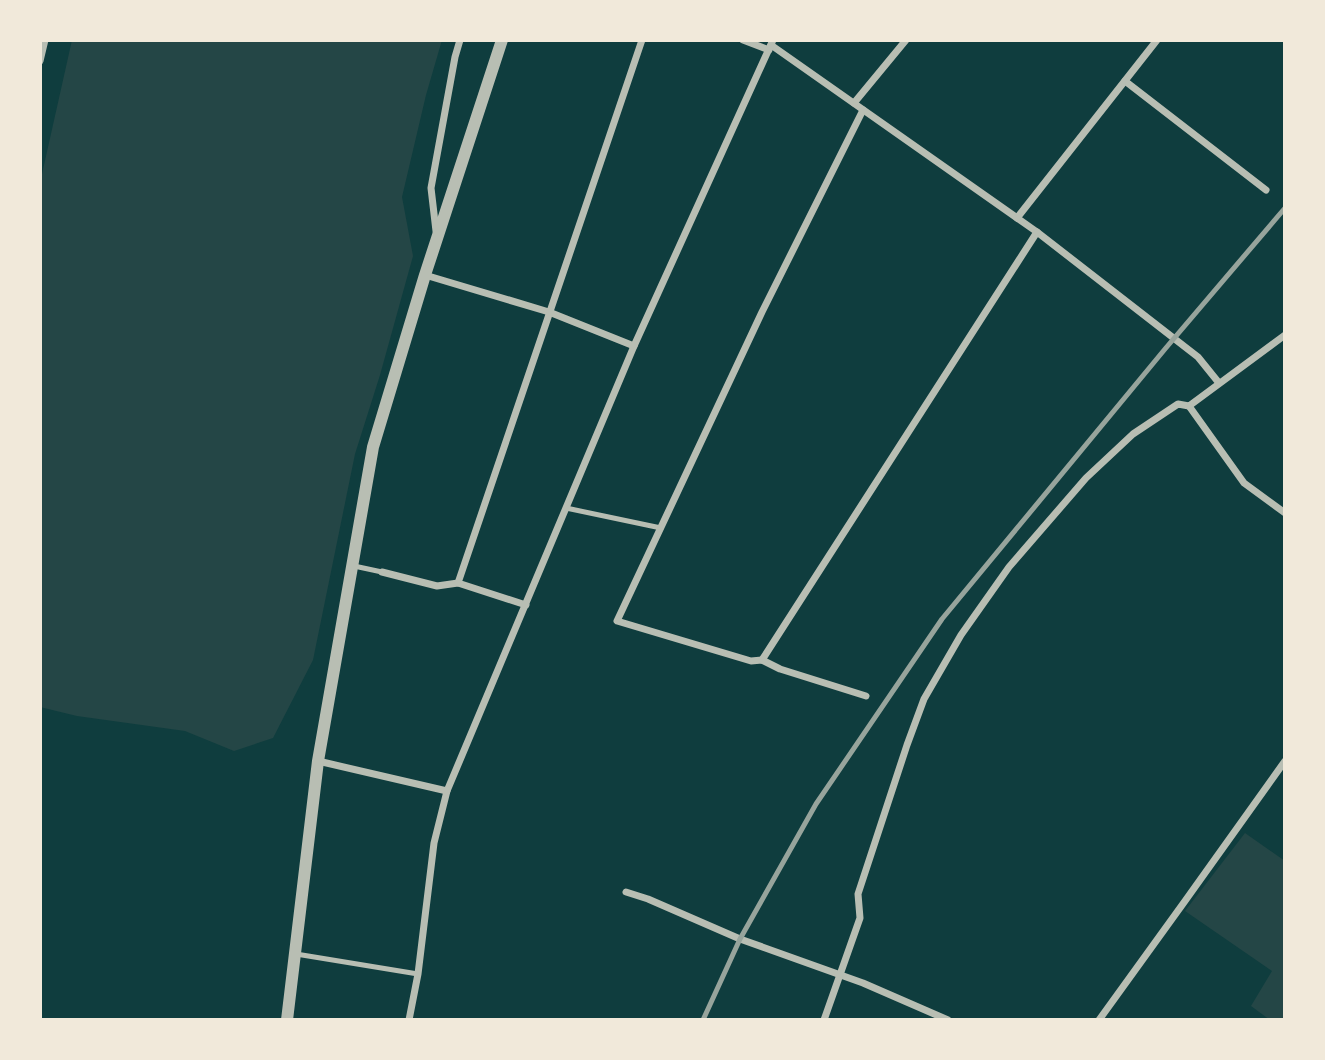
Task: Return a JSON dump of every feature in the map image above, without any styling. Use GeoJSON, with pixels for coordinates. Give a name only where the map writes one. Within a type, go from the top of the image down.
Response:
{"type":"FeatureCollection","features":[{"type":"Feature","properties":{"kind":"street"},"geometry":{"type":"LineString","coordinates":[[40,61],[45,40]]}},
{"type":"Feature","properties":{"kind":"street"},"geometry":{"type":"LineString","coordinates":[[437,239],[431,188],[460,40]]}},
{"type":"Feature","properties":{"kind":"street"},"geometry":{"type":"LineString","coordinates":[[287,1020],[318,761],[373,447],[425,275],[502,40]]}},
{"type":"Feature","properties":{"kind":"street"},"geometry":{"type":"LineString","coordinates":[[458,583],[642,40]]}},
{"type":"Feature","properties":{"kind":"street"},"geometry":{"type":"LineString","coordinates":[[743,40],[771,45],[1037,232],[1198,357],[1219,383]]}},
{"type":"Feature","properties":{"kind":"street"},"geometry":{"type":"LineString","coordinates":[[854,103],[906,40]]}},
{"type":"Feature","properties":{"kind":"street"},"geometry":{"type":"LineString","coordinates":[[1017,218],[1157,40]]}},
{"type":"Feature","properties":{"kind":"street"},"geometry":{"type":"LineString","coordinates":[[409,1020],[418,974],[434,843],[447,791],[634,346],[771,45]]}},
{"type":"Feature","properties":{"kind":"street"},"geometry":{"type":"LineString","coordinates":[[1125,81],[1266,190]]}},
{"type":"Feature","properties":{"kind":"street"},"geometry":{"type":"LineString","coordinates":[[863,110],[762,312],[617,621],[751,661],[762,660],[780,669],[866,696]]}},
{"type":"Feature","properties":{"kind":"street"},"geometry":{"type":"LineString","coordinates":[[762,660],[1037,232]]}},
{"type":"Feature","properties":{"kind":"street"},"geometry":{"type":"LineString","coordinates":[[425,275],[549,312],[634,346]]}},
{"type":"Feature","properties":{"kind":"street"},"geometry":{"type":"LineString","coordinates":[[1189,406],[1285,335]]}},
{"type":"Feature","properties":{"kind":"street"},"geometry":{"type":"LineString","coordinates":[[824,1020],[860,918],[858,894],[906,745],[924,699],[961,635],[1009,567],[1086,478],[1133,434],[1178,404],[1189,406],[1244,483],[1285,513]]}},
{"type":"Feature","properties":{"kind":"street"},"geometry":{"type":"LineString","coordinates":[[382,572],[437,586],[458,583],[526,605]]}},
{"type":"Feature","properties":{"kind":"street"},"geometry":{"type":"LineString","coordinates":[[318,761],[447,791]]}},
{"type":"Feature","properties":{"kind":"street"},"geometry":{"type":"LineString","coordinates":[[1098,1020],[1284,763]]}},
{"type":"Feature","properties":{"kind":"street"},"geometry":{"type":"LineString","coordinates":[[626,892],[948,1020]]}},
{"type":"Feature","properties":{"kind":"lane"},"geometry":{"type":"LineString","coordinates":[[566,508],[661,528]]}},
{"type":"Feature","properties":{"kind":"lane"},"geometry":{"type":"LineString","coordinates":[[351,566],[382,572]]}},
{"type":"Feature","properties":{"kind":"lane"},"geometry":{"type":"LineString","coordinates":[[296,954],[418,974]]}},
{"type":"Feature","properties":{"kind":"shaded area"},"geometry":{"type":"Polygon","coordinates":[[[72,40],[442,40],[402,197],[413,256],[355,454],[313,660],[273,738],[234,751],[185,731],[77,716],[40,707],[40,183],[72,40]]]}},
{"type":"Feature","properties":{"kind":"shaded area"},"geometry":{"type":"Polygon","coordinates":[[[1245,833],[1285,861],[1285,1020],[1270,1020],[1251,1006],[1272,971],[1185,911],[1245,833]]]}},
{"type":"Feature","properties":{"kind":"railway"},"geometry":{"type":"LineString","coordinates":[[703,1020],[740,939],[816,804],[942,619],[1285,208]]}}]}
